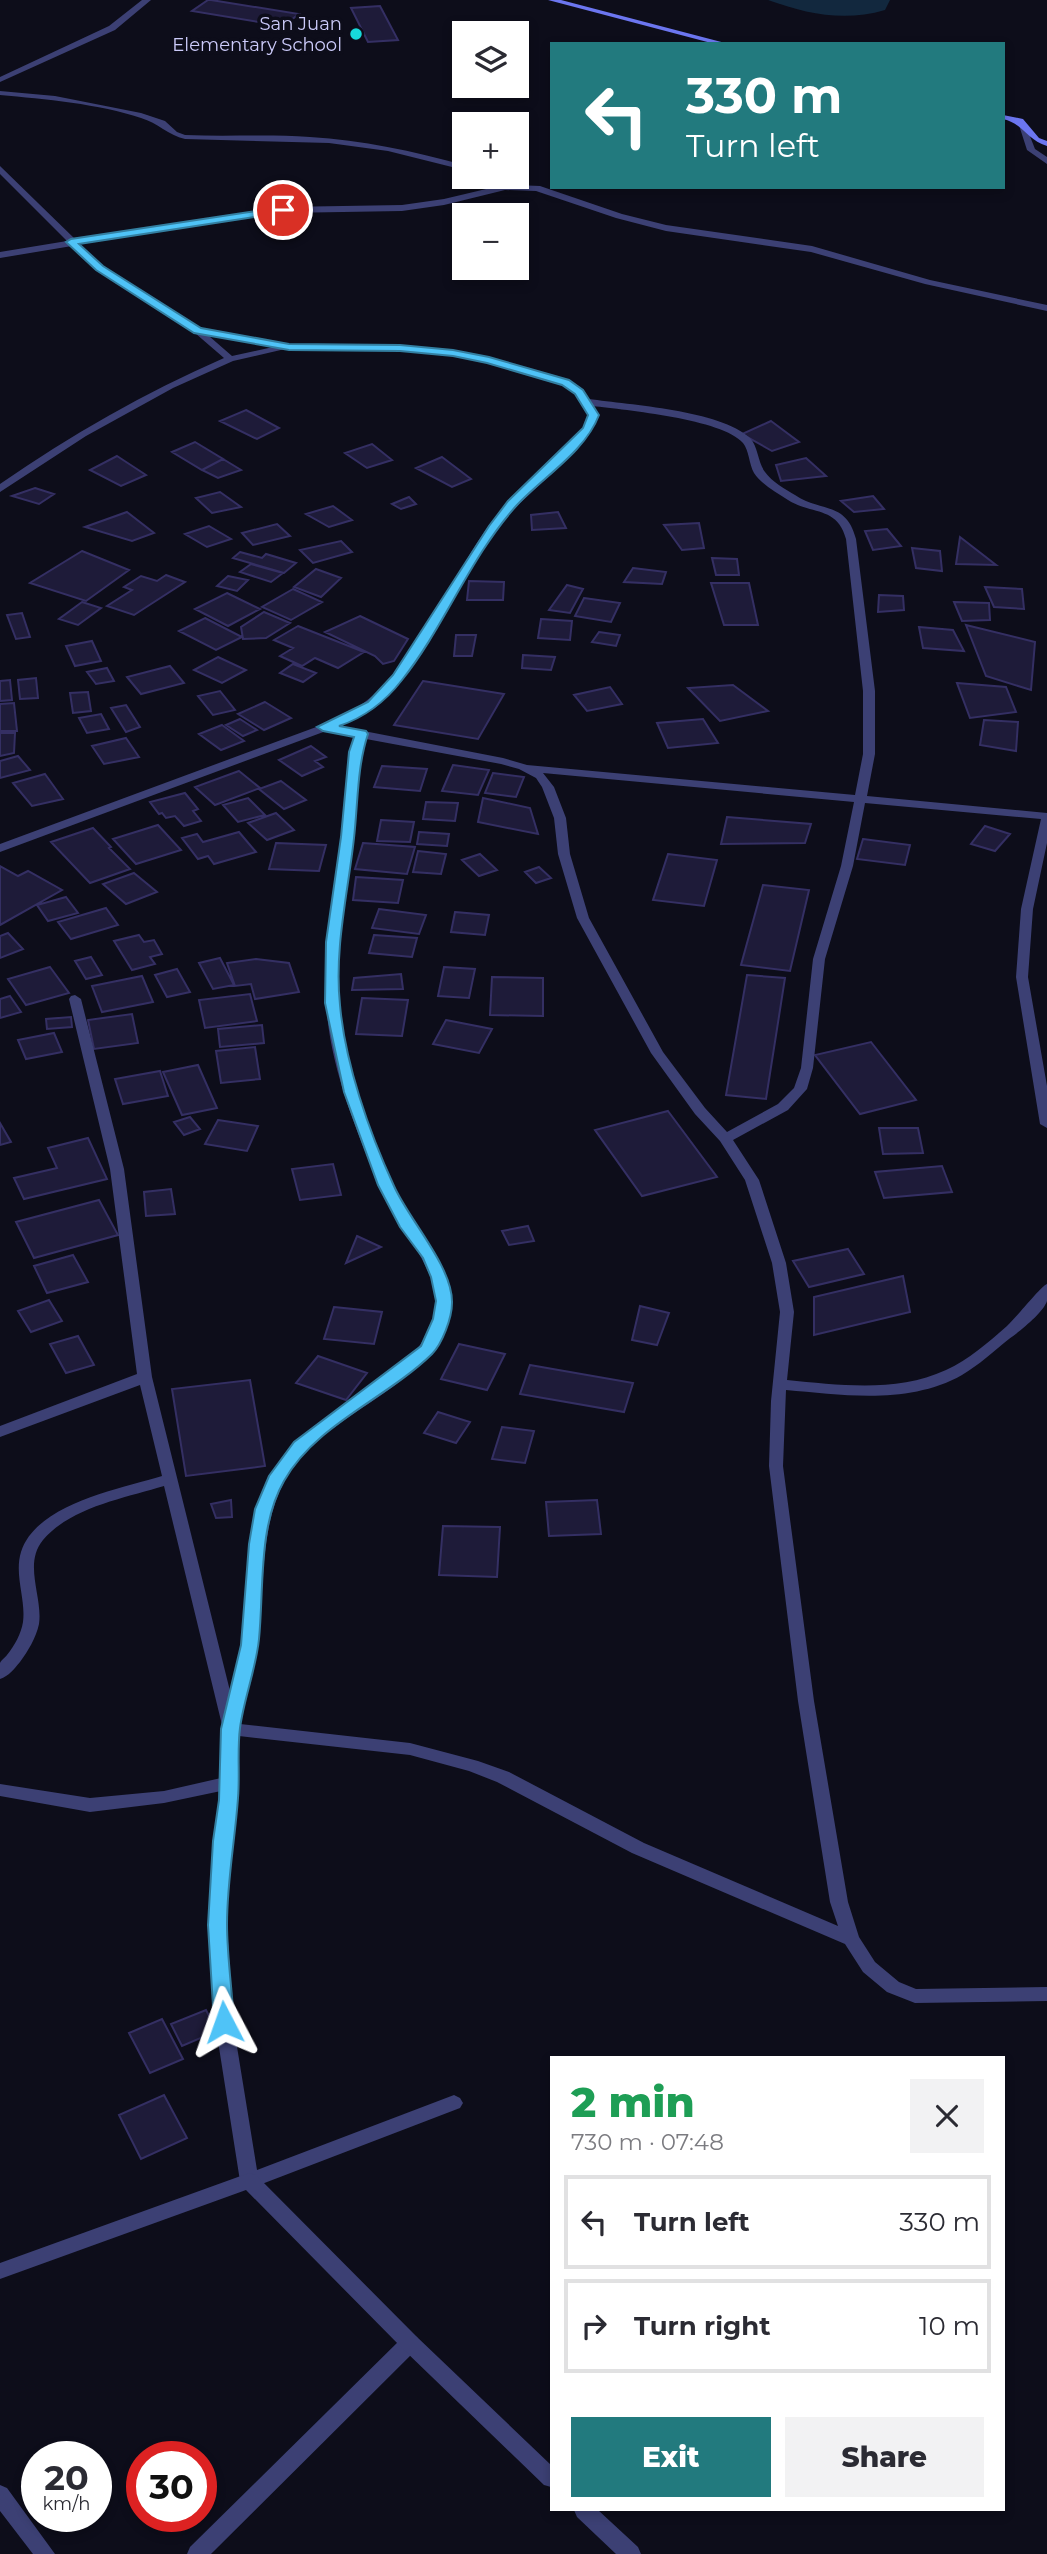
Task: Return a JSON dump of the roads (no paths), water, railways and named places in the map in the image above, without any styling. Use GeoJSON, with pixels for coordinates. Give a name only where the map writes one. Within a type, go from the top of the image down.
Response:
{"type":"FeatureCollection","features":[{"type":"Feature","properties":{"kind":"main road"},"geometry":{"type":"LineString","coordinates":[[552,0],[717,42]]}},
{"type":"Feature","properties":{"kind":"main road"},"geometry":{"type":"LineString","coordinates":[[1005,117],[1020,121],[1035,140],[1047,144]]}},
{"type":"Feature","properties":{"kind":"street"},"geometry":{"type":"LineString","coordinates":[[0,80],[112,29],[147,0]]}},
{"type":"Feature","properties":{"kind":"street"},"geometry":{"type":"LineString","coordinates":[[0,93],[55,98],[141,115],[153,119],[174,134],[185,137],[266,137],[341,142],[452,165]]}},
{"type":"Feature","properties":{"kind":"street"},"geometry":{"type":"LineString","coordinates":[[1020,121],[1031,150],[1047,161]]}},
{"type":"Feature","properties":{"kind":"street"},"geometry":{"type":"LineString","coordinates":[[0,169],[99,268],[198,331],[230,359]]}},
{"type":"Feature","properties":{"kind":"street"},"geometry":{"type":"LineString","coordinates":[[529,187],[666,228],[812,249],[928,282],[1047,308]]}},
{"type":"Feature","properties":{"kind":"street"},"geometry":{"type":"LineString","coordinates":[[0,255],[260,212],[304,209],[370,210],[424,205],[502,189]]}},
{"type":"Feature","properties":{"kind":"street"},"geometry":{"type":"LineString","coordinates":[[0,848],[350,718],[373,705],[398,677],[493,528],[512,503],[588,429],[594,415],[579,392],[565,383],[521,368],[453,353],[369,347],[289,347],[198,331]]}},
{"type":"Feature","properties":{"kind":"street"},"geometry":{"type":"LineString","coordinates":[[0,489],[73,440],[148,396],[230,359],[289,347]]}},
{"type":"Feature","properties":{"kind":"street"},"geometry":{"type":"LineString","coordinates":[[586,402],[667,413],[721,425],[747,441],[759,472],[767,481],[795,499],[839,516],[847,524],[869,691],[869,754],[847,866],[819,959],[807,1068],[800,1089],[783,1107],[725,1138]]}},
{"type":"Feature","properties":{"kind":"street"},"geometry":{"type":"LineString","coordinates":[[323,727],[463,752],[523,767],[1047,816],[1027,909],[1022,977],[1047,1124]]}},
{"type":"Feature","properties":{"kind":"street"},"geometry":{"type":"LineString","coordinates":[[362,734],[355,752],[348,837],[333,942],[332,1003],[351,1092],[386,1185],[408,1227],[430,1257],[439,1277],[444,1301],[442,1319],[428,1349],[300,1446],[275,1480],[264,1509],[257,1544],[250,1645],[231,1729],[230,1783],[222,1841],[218,1925],[224,2022],[249,2180],[410,2343],[550,2477]]}},
{"type":"Feature","properties":{"kind":"street"},"geometry":{"type":"LineString","coordinates":[[523,767],[540,776],[555,801],[564,854],[583,918],[657,1053],[683,1089],[725,1138],[752,1180],[779,1263],[787,1312],[776,1465],[806,1701],[839,1902],[851,1939],[869,1967],[893,1987],[915,1996],[1047,1994]]}},
{"type":"Feature","properties":{"kind":"street"},"geometry":{"type":"LineString","coordinates":[[75,999],[117,1169],[145,1377],[231,1729]]}},
{"type":"Feature","properties":{"kind":"street"},"geometry":{"type":"LineString","coordinates":[[780,1384],[872,1392],[920,1385],[952,1374],[1020,1324],[1039,1303],[1047,1289]]}},
{"type":"Feature","properties":{"kind":"street"},"geometry":{"type":"LineString","coordinates":[[1,1431],[145,1377]]}},
{"type":"Feature","properties":{"kind":"street"},"geometry":{"type":"LineString","coordinates":[[0,1674],[27,1638],[29,1588],[24,1561],[31,1543],[49,1524],[78,1510],[169,1479]]}},
{"type":"Feature","properties":{"kind":"street"},"geometry":{"type":"LineString","coordinates":[[231,1729],[410,1749],[472,1765],[503,1777],[638,1847],[851,1939]]}},
{"type":"Feature","properties":{"kind":"street"},"geometry":{"type":"LineString","coordinates":[[0,1790],[90,1805],[164,1797],[230,1783]]}},
{"type":"Feature","properties":{"kind":"street"},"geometry":{"type":"LineString","coordinates":[[0,2271],[454,2103]]}},
{"type":"Feature","properties":{"kind":"street"},"geometry":{"type":"LineString","coordinates":[[197,2554],[410,2343]]}},
{"type":"Feature","properties":{"kind":"street"},"geometry":{"type":"LineString","coordinates":[[0,2495],[46,2554]]}},
{"type":"Feature","properties":{"kind":"street"},"geometry":{"type":"LineString","coordinates":[[585,2511],[631,2554]]}},
{"type":"Feature","properties":{"kind":"water"},"geometry":{"type":"Polygon","coordinates":[[[768,0],[890,0],[885,10],[840,16],[797,9],[768,0]]]}},
{"type":"Feature","properties":{"kind":"place","name":"San Juan Elementary School"},"geometry":{"type":"Point","coordinates":[356,34]}}]}
